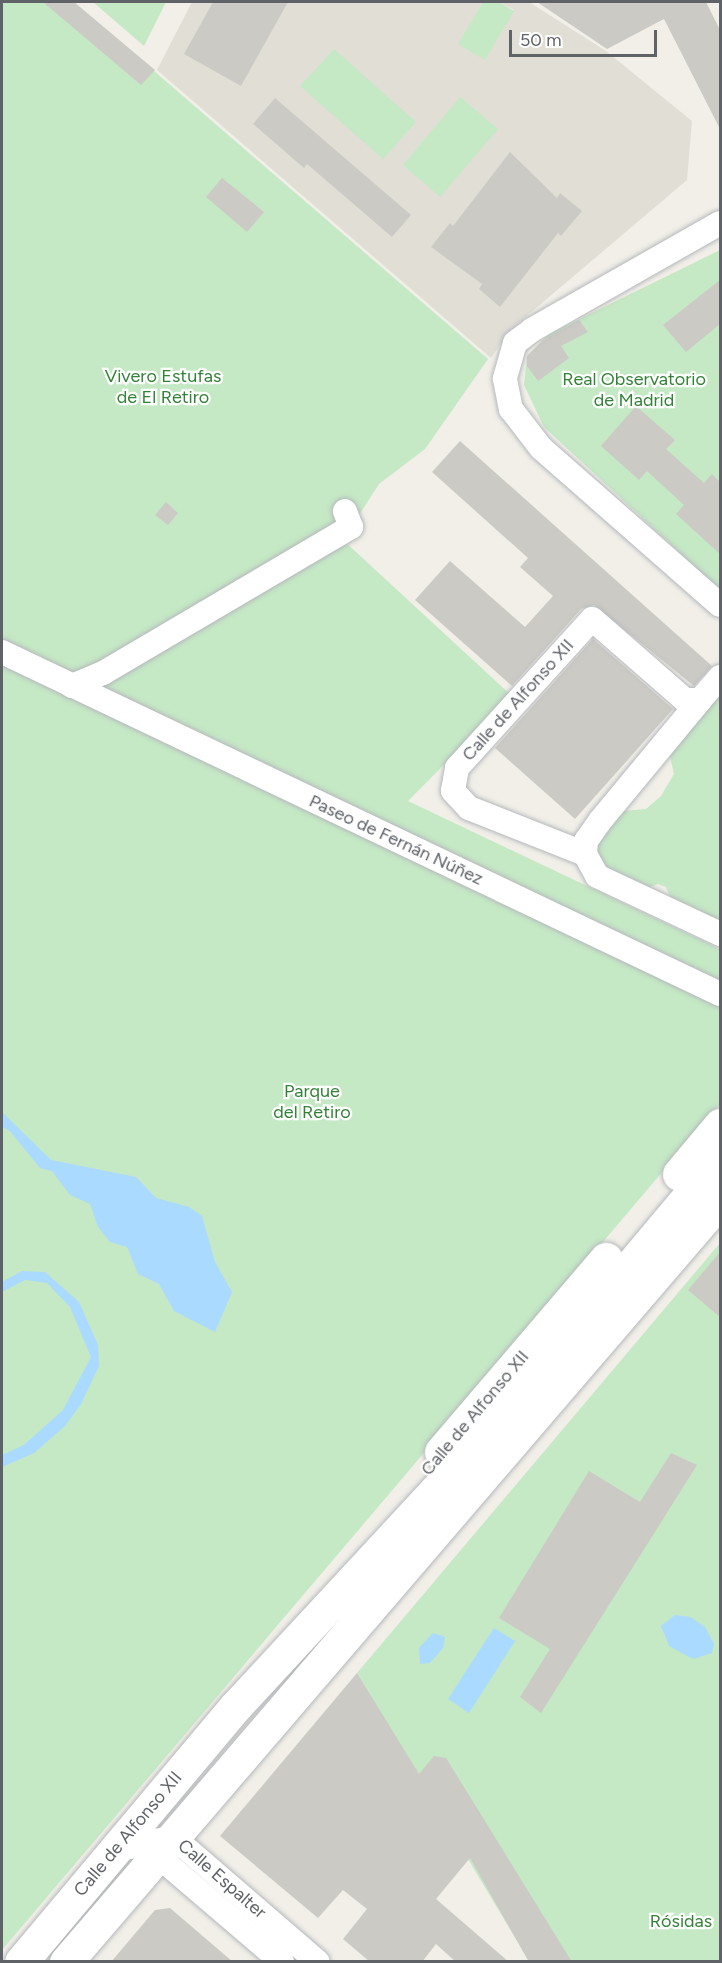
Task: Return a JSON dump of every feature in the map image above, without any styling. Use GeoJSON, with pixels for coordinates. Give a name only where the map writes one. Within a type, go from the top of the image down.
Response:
{"type":"FeatureCollection","features":[{"type":"Feature","properties":{"kind":"main road","name":"Calle de Alfonso XII"},"geometry":{"type":"LineString","coordinates":[[21,1962],[44,1948],[112,1851],[236,1706],[453,1438],[720,1125]]}},
{"type":"Feature","properties":{"kind":"main road","name":"Calle de Alfonso XII"},"geometry":{"type":"LineString","coordinates":[[266,1726],[507,1413],[720,1159]]}},
{"type":"Feature","properties":{"kind":"main road","name":"Calle de Alfonso XII"},"geometry":{"type":"LineString","coordinates":[[66,1962],[166,1847],[266,1726],[720,1200]]}},
{"type":"Feature","properties":{"kind":"main road","name":"Calle de Alfonso XII"},"geometry":{"type":"LineString","coordinates":[[236,1706],[507,1413]]}},
{"type":"Feature","properties":{"kind":"street"},"geometry":{"type":"LineString","coordinates":[[720,223],[532,330],[515,343],[505,379],[511,409],[541,448],[720,605]]}},
{"type":"Feature","properties":{"kind":"street"},"geometry":{"type":"LineString","coordinates":[[72,686],[103,673],[351,527],[345,511]]}},
{"type":"Feature","properties":{"kind":"street","name":"Calle de Alfonso XII"},"geometry":{"type":"LineString","coordinates":[[585,854],[470,808],[453,791],[457,768],[592,619],[685,700],[700,700]]}},
{"type":"Feature","properties":{"kind":"street","name":"Paseo de Fernán Núñez"},"geometry":{"type":"LineString","coordinates":[[2,652],[720,994]]}},
{"type":"Feature","properties":{"kind":"street"},"geometry":{"type":"LineString","coordinates":[[720,677],[600,820],[586,841],[585,854],[597,876],[720,934]]}},
{"type":"Feature","properties":{"kind":"street","name":"Calle Espalter"},"geometry":{"type":"LineString","coordinates":[[166,1847],[282,1962]]}},
{"type":"Feature","properties":{"kind":"street","name":"Calle Espalter"},"geometry":{"type":"LineString","coordinates":[[112,1851],[166,1847],[318,1962]]}},
{"type":"Feature","properties":{"kind":"shaded area"},"geometry":{"type":"Polygon","coordinates":[[[192,2],[483,2],[459,44],[514,10],[499,2],[529,2],[606,51],[692,121],[687,180],[509,331],[491,358],[157,70],[192,2]]]}},
{"type":"Feature","properties":{"kind":"green space","name":"Parque del Retiro"},"geometry":{"type":"Polygon","coordinates":[[[2,2],[74,2],[488,359],[425,449],[379,484],[343,540],[512,696],[408,801],[720,949],[720,1104],[2,1950],[2,2]]]}},
{"type":"Feature","properties":{"kind":"green space"},"geometry":{"type":"Polygon","coordinates":[[[93,2],[166,2],[144,46],[93,2]]]}},
{"type":"Feature","properties":{"kind":"green space"},"geometry":{"type":"Polygon","coordinates":[[[483,2],[499,2],[514,11],[485,60],[458,44],[483,2]]]}},
{"type":"Feature","properties":{"kind":"green space"},"geometry":{"type":"Polygon","coordinates":[[[334,49],[416,122],[383,159],[300,86],[334,49]]]}},
{"type":"Feature","properties":{"kind":"green space"},"geometry":{"type":"Polygon","coordinates":[[[460,97],[498,129],[440,197],[403,165],[460,97]]]}},
{"type":"Feature","properties":{"kind":"green space","name":"Real Observatorio de Madrid"},"geometry":{"type":"Polygon","coordinates":[[[720,250],[720,590],[544,427],[524,385],[527,356],[549,334],[720,250]]]}},
{"type":"Feature","properties":{"kind":"green space"},"geometry":{"type":"Polygon","coordinates":[[[720,695],[720,928],[671,899],[666,887],[658,884],[648,888],[604,872],[597,860],[597,842],[623,811],[646,809],[661,796],[674,774],[669,752],[720,695]]]}},
{"type":"Feature","properties":{"kind":"green space","name":"Rósidas"},"geometry":{"type":"Polygon","coordinates":[[[720,1243],[720,1961],[529,1961],[357,1673],[720,1243]]]}},
{"type":"Feature","properties":{"kind":"water"},"geometry":{"type":"Polygon","coordinates":[[[2,1112],[51,1160],[136,1177],[156,1198],[189,1207],[202,1216],[215,1262],[232,1292],[215,1332],[174,1311],[159,1284],[138,1274],[127,1247],[110,1242],[98,1227],[90,1204],[70,1195],[52,1171],[40,1168],[10,1131],[2,1127],[2,1112]]]}},
{"type":"Feature","properties":{"kind":"water"},"geometry":{"type":"Polygon","coordinates":[[[22,1271],[45,1272],[79,1302],[98,1345],[99,1366],[81,1404],[65,1426],[34,1453],[2,1467],[2,1455],[24,1445],[63,1410],[91,1357],[70,1307],[47,1283],[25,1280],[2,1292],[2,1282],[22,1271]]]}},
{"type":"Feature","properties":{"kind":"water"},"geometry":{"type":"Polygon","coordinates":[[[675,1615],[690,1617],[705,1627],[714,1644],[712,1653],[693,1659],[669,1646],[661,1626],[675,1615]]]}},
{"type":"Feature","properties":{"kind":"water"},"geometry":{"type":"Polygon","coordinates":[[[494,1628],[515,1641],[469,1713],[448,1699],[494,1628]]]}},
{"type":"Feature","properties":{"kind":"water"},"geometry":{"type":"Polygon","coordinates":[[[433,1633],[445,1637],[443,1648],[430,1663],[420,1664],[419,1648],[433,1633]]]}},
{"type":"Feature","properties":{"kind":"building"},"geometry":{"type":"Polygon","coordinates":[[[43,2],[74,2],[155,70],[141,85],[43,2]]]}},
{"type":"Feature","properties":{"kind":"building"},"geometry":{"type":"Polygon","coordinates":[[[213,2],[288,2],[241,86],[184,54],[213,2]]]}},
{"type":"Feature","properties":{"kind":"building"},"geometry":{"type":"Polygon","coordinates":[[[537,2],[706,2],[720,30],[720,129],[664,19],[607,49],[537,2]]]}},
{"type":"Feature","properties":{"kind":"building"},"geometry":{"type":"Polygon","coordinates":[[[275,98],[411,215],[392,237],[307,164],[304,168],[253,124],[275,98]]]}},
{"type":"Feature","properties":{"kind":"building"},"geometry":{"type":"Polygon","coordinates":[[[510,152],[557,198],[560,193],[582,211],[561,236],[558,233],[500,307],[479,289],[482,284],[431,247],[450,223],[453,226],[510,152]]]}},
{"type":"Feature","properties":{"kind":"building"},"geometry":{"type":"Polygon","coordinates":[[[222,178],[264,212],[247,232],[206,197],[222,178]]]}},
{"type":"Feature","properties":{"kind":"building"},"geometry":{"type":"Polygon","coordinates":[[[720,280],[720,324],[686,352],[663,325],[720,280]]]}},
{"type":"Feature","properties":{"kind":"building"},"geometry":{"type":"Polygon","coordinates":[[[579,320],[588,332],[561,346],[569,358],[538,381],[527,366],[527,356],[542,341],[579,320]]]}},
{"type":"Feature","properties":{"kind":"building"},"geometry":{"type":"Polygon","coordinates":[[[636,406],[675,440],[666,449],[704,483],[712,474],[720,482],[720,554],[676,514],[684,505],[647,471],[639,480],[601,446],[636,406]]]}},
{"type":"Feature","properties":{"kind":"building"},"geometry":{"type":"Polygon","coordinates":[[[460,441],[712,666],[694,686],[594,605],[581,609],[512,686],[415,600],[450,561],[525,627],[553,596],[520,567],[528,558],[432,472],[460,441]]]}},
{"type":"Feature","properties":{"kind":"building"},"geometry":{"type":"Polygon","coordinates":[[[166,502],[178,513],[168,525],[155,515],[166,502]]]}},
{"type":"Feature","properties":{"kind":"building"},"geometry":{"type":"Polygon","coordinates":[[[593,639],[673,709],[575,819],[495,748],[593,639]]]}},
{"type":"Feature","properties":{"kind":"building"},"geometry":{"type":"Polygon","coordinates":[[[720,1252],[720,1317],[688,1290],[720,1252]]]}},
{"type":"Feature","properties":{"kind":"building"},"geometry":{"type":"Polygon","coordinates":[[[671,1453],[697,1465],[541,1713],[520,1697],[550,1649],[499,1618],[589,1471],[640,1502],[671,1453]]]}},
{"type":"Feature","properties":{"kind":"building"},"geometry":{"type":"Polygon","coordinates":[[[357,1673],[419,1774],[434,1756],[446,1758],[572,1962],[529,1962],[470,1858],[436,1899],[509,1962],[456,1962],[436,1944],[422,1962],[370,1962],[343,1939],[367,1909],[343,1890],[318,1918],[220,1836],[357,1673]]]}},
{"type":"Feature","properties":{"kind":"building"},"geometry":{"type":"Polygon","coordinates":[[[170,1908],[233,1962],[111,1962],[155,1910],[170,1908]]]}},
{"type":"Feature","properties":{"kind":"park label","name":"Vivero Estufas de El Retiro"},"geometry":{"type":"Point","coordinates":[163,388]}}]}
